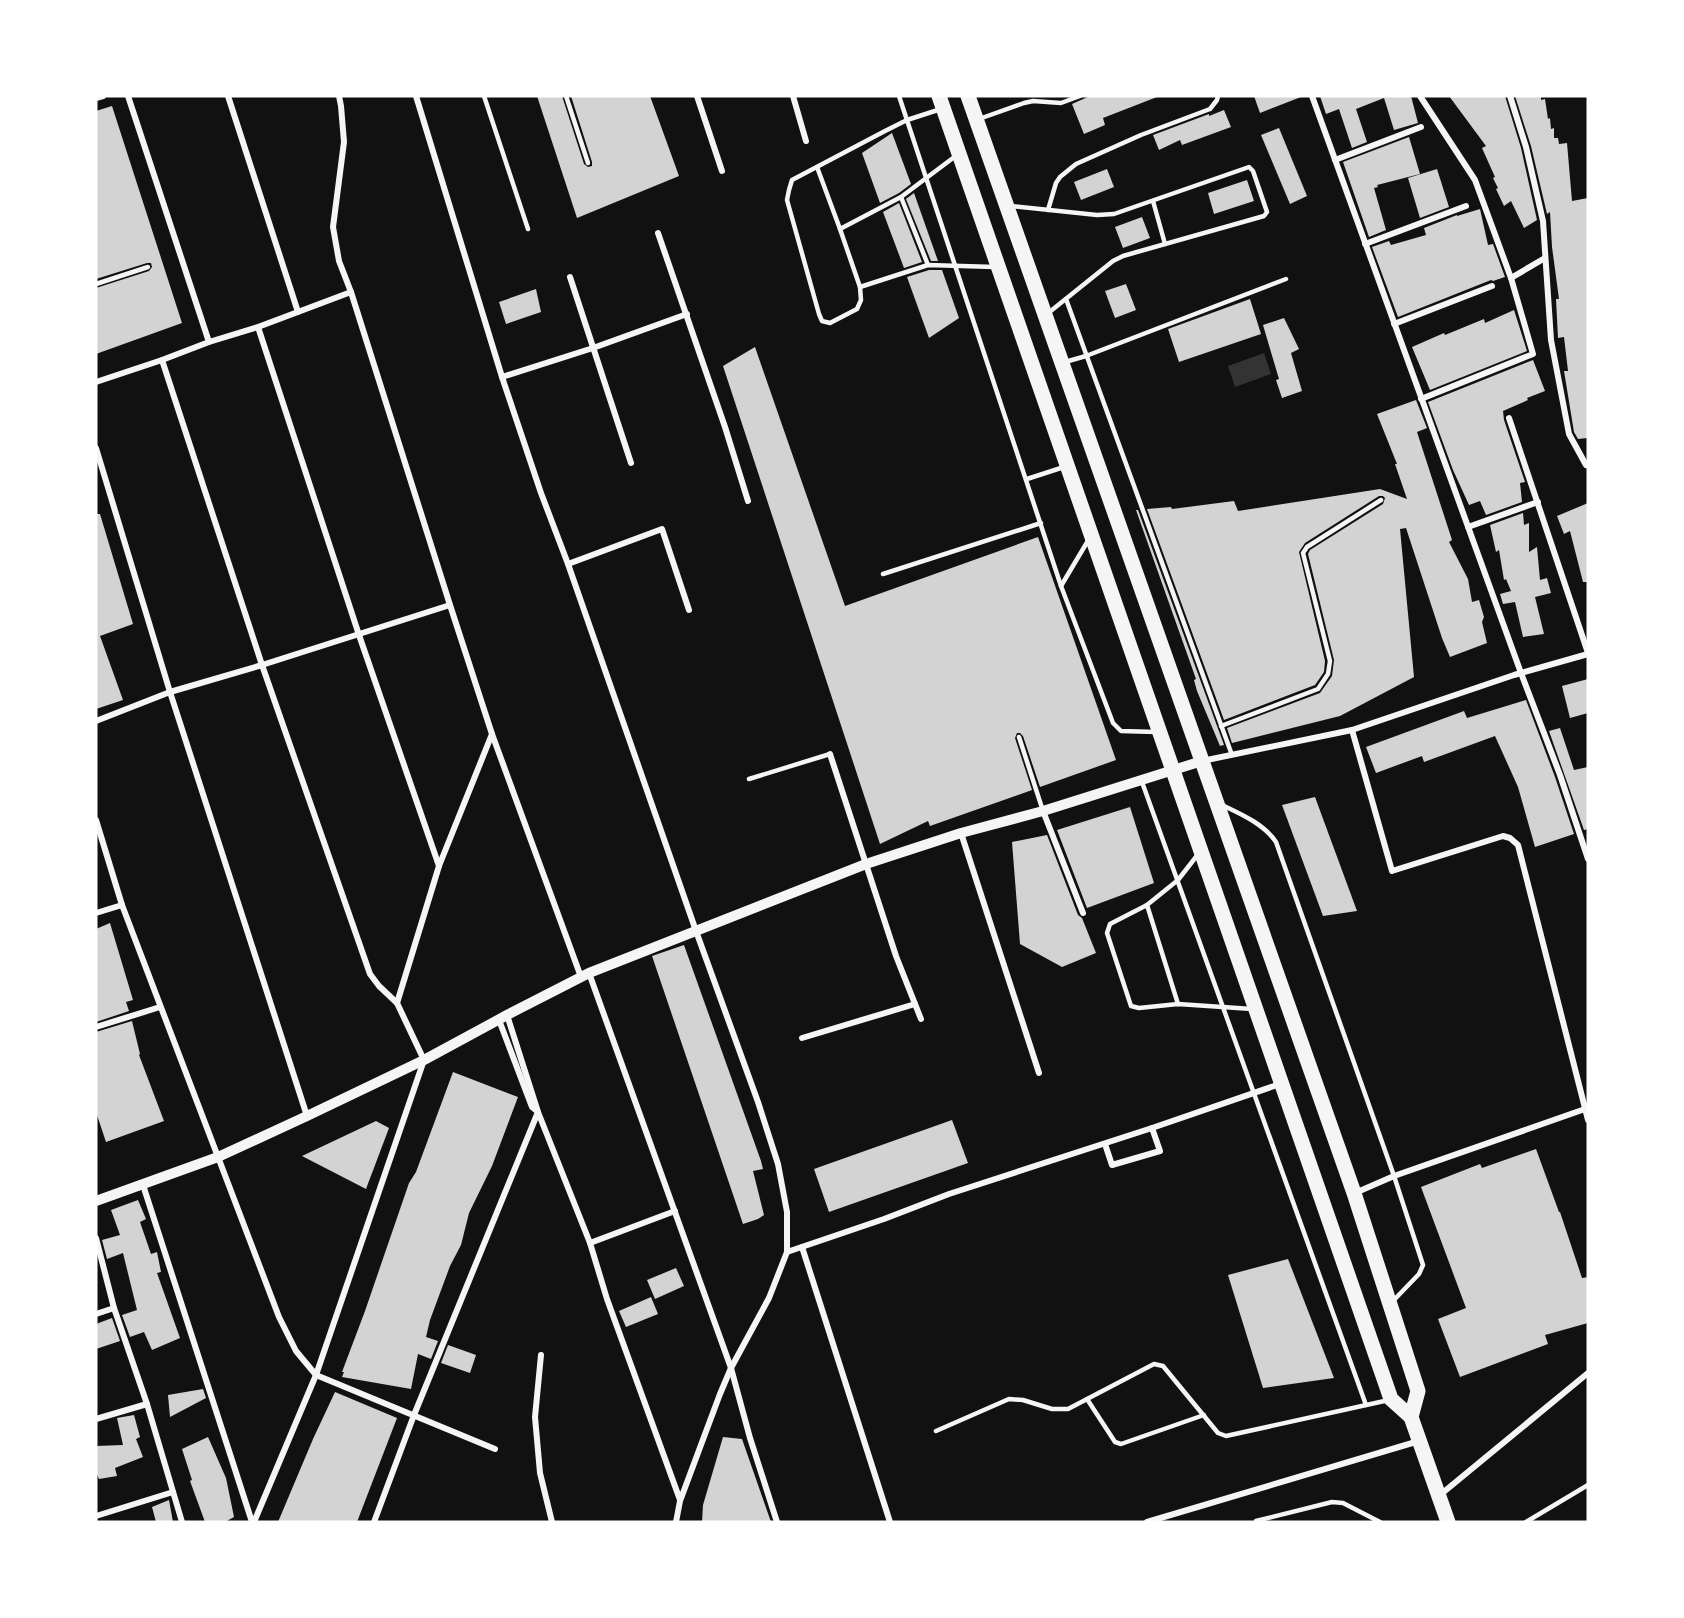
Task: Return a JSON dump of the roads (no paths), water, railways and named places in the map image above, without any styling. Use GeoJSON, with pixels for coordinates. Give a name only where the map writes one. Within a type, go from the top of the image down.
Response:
{"type":"FeatureCollection","features":[{"type":"Feature","properties":{"kind":"main road"},"geometry":{"type":"LineString","coordinates":[[968,96],[1354,1193],[1418,1391],[1411,1417]]}},
{"type":"Feature","properties":{"kind":"main road"},"geometry":{"type":"LineString","coordinates":[[941,102],[1391,1399],[1411,1417],[1448,1522]]}},
{"type":"Feature","properties":{"kind":"street"},"geometry":{"type":"LineString","coordinates":[[96,98],[103,96]]}},
{"type":"Feature","properties":{"kind":"street"},"geometry":{"type":"LineString","coordinates":[[128,96],[210,342]]}},
{"type":"Feature","properties":{"kind":"street"},"geometry":{"type":"LineString","coordinates":[[228,96],[298,312]]}},
{"type":"Feature","properties":{"kind":"street"},"geometry":{"type":"LineString","coordinates":[[339,96],[344,142],[333,227],[339,261],[351,292],[492,734],[675,1211],[731,1368],[750,1438],[777,1522]]}},
{"type":"Feature","properties":{"kind":"street"},"geometry":{"type":"LineString","coordinates":[[416,96],[502,377],[541,493],[758,1102],[778,1164],[787,1212],[787,1252],[769,1298],[731,1368],[720,1394],[680,1501],[676,1522]]}},
{"type":"Feature","properties":{"kind":"street"},"geometry":{"type":"LineString","coordinates":[[697,96],[722,171]]}},
{"type":"Feature","properties":{"kind":"street"},"geometry":{"type":"LineString","coordinates":[[793,96],[806,141]]}},
{"type":"Feature","properties":{"kind":"street"},"geometry":{"type":"LineString","coordinates":[[1312,96],[1560,775],[1588,859]]}},
{"type":"Feature","properties":{"kind":"street"},"geometry":{"type":"LineString","coordinates":[[1420,96],[1475,180],[1511,278],[1533,354],[1421,399]]}},
{"type":"Feature","properties":{"kind":"street"},"geometry":{"type":"LineString","coordinates":[[1510,96],[1526,147],[1543,221],[1551,340],[1569,434],[1587,465]]}},
{"type":"Feature","properties":{"kind":"street"},"geometry":{"type":"LineString","coordinates":[[1335,160],[1421,127]]}},
{"type":"Feature","properties":{"kind":"street"},"geometry":{"type":"LineString","coordinates":[[1365,244],[1466,206]]}},
{"type":"Feature","properties":{"kind":"street"},"geometry":{"type":"LineString","coordinates":[[658,233],[748,501]]}},
{"type":"Feature","properties":{"kind":"street"},"geometry":{"type":"LineString","coordinates":[[1511,278],[1545,258]]}},
{"type":"Feature","properties":{"kind":"street"},"geometry":{"type":"LineString","coordinates":[[570,277],[631,464]]}},
{"type":"Feature","properties":{"kind":"street"},"geometry":{"type":"LineString","coordinates":[[1394,324],[1492,286]]}},
{"type":"Feature","properties":{"kind":"street"},"geometry":{"type":"LineString","coordinates":[[96,382],[258,327],[351,292]]}},
{"type":"Feature","properties":{"kind":"street"},"geometry":{"type":"LineString","coordinates":[[502,377],[593,348],[687,314]]}},
{"type":"Feature","properties":{"kind":"street"},"geometry":{"type":"LineString","coordinates":[[258,327],[359,635],[439,866]]}},
{"type":"Feature","properties":{"kind":"street"},"geometry":{"type":"LineString","coordinates":[[162,360],[262,665],[370,974],[397,1003],[424,1060],[316,1375],[253,1522]]}},
{"type":"Feature","properties":{"kind":"street"},"geometry":{"type":"LineString","coordinates":[[96,1201],[218,1157],[307,1116],[424,1060],[585,975],[866,864],[961,833],[1042,811],[1203,761],[1352,730],[1588,653],[1509,418]]}},
{"type":"Feature","properties":{"kind":"street"},"geometry":{"type":"LineString","coordinates":[[96,448],[170,692],[307,1116]]}},
{"type":"Feature","properties":{"kind":"street"},"geometry":{"type":"LineString","coordinates":[[1468,527],[1538,502]]}},
{"type":"Feature","properties":{"kind":"street"},"geometry":{"type":"LineString","coordinates":[[568,564],[662,529],[689,610]]}},
{"type":"Feature","properties":{"kind":"street"},"geometry":{"type":"LineString","coordinates":[[96,721],[170,692],[450,605]]}},
{"type":"Feature","properties":{"kind":"street"},"geometry":{"type":"LineString","coordinates":[[1352,730],[1392,871],[1503,836],[1510,838],[1518,845],[1588,1120]]}},
{"type":"Feature","properties":{"kind":"street"},"geometry":{"type":"LineString","coordinates":[[397,1003],[439,866],[492,734]]}},
{"type":"Feature","properties":{"kind":"street"},"geometry":{"type":"LineString","coordinates":[[830,754],[896,956],[921,1018]]}},
{"type":"Feature","properties":{"kind":"street"},"geometry":{"type":"LineString","coordinates":[[1042,811],[1083,913]]}},
{"type":"Feature","properties":{"kind":"street"},"geometry":{"type":"LineString","coordinates":[[96,820],[122,904],[160,1007],[279,1317],[296,1351],[316,1375],[495,1449]]}},
{"type":"Feature","properties":{"kind":"street"},"geometry":{"type":"LineString","coordinates":[[961,833],[1039,1073]]}},
{"type":"Feature","properties":{"kind":"street"},"geometry":{"type":"LineString","coordinates":[[96,913],[122,904]]}},
{"type":"Feature","properties":{"kind":"street"},"geometry":{"type":"LineString","coordinates":[[802,1038],[915,1004]]}},
{"type":"Feature","properties":{"kind":"street"},"geometry":{"type":"LineString","coordinates":[[96,1027],[160,1007]]}},
{"type":"Feature","properties":{"kind":"street"},"geometry":{"type":"LineString","coordinates":[[503,1017],[590,1243],[607,1299],[680,1501]]}},
{"type":"Feature","properties":{"kind":"street"},"geometry":{"type":"LineString","coordinates":[[787,1252],[950,1194],[1281,1084]]}},
{"type":"Feature","properties":{"kind":"street"},"geometry":{"type":"LineString","coordinates":[[1354,1193],[1394,1176],[1585,1109]]}},
{"type":"Feature","properties":{"kind":"street"},"geometry":{"type":"LineString","coordinates":[[374,1522],[414,1415],[538,1112]]}},
{"type":"Feature","properties":{"kind":"street"},"geometry":{"type":"LineString","coordinates":[[1105,1144],[1112,1165],[1160,1151],[1152,1128]]}},
{"type":"Feature","properties":{"kind":"street"},"geometry":{"type":"LineString","coordinates":[[143,1185],[253,1522]]}},
{"type":"Feature","properties":{"kind":"street"},"geometry":{"type":"LineString","coordinates":[[590,1243],[675,1211]]}},
{"type":"Feature","properties":{"kind":"street"},"geometry":{"type":"LineString","coordinates":[[96,1238],[114,1308],[147,1404],[182,1522]]}},
{"type":"Feature","properties":{"kind":"street"},"geometry":{"type":"LineString","coordinates":[[801,1247],[890,1522]]}},
{"type":"Feature","properties":{"kind":"street"},"geometry":{"type":"LineString","coordinates":[[96,1314],[114,1308]]}},
{"type":"Feature","properties":{"kind":"street"},"geometry":{"type":"LineString","coordinates":[[541,1355],[535,1417],[540,1473],[552,1522]]}},
{"type":"Feature","properties":{"kind":"street"},"geometry":{"type":"LineString","coordinates":[[1439,1496],[1588,1373]]}},
{"type":"Feature","properties":{"kind":"street"},"geometry":{"type":"LineString","coordinates":[[96,1419],[147,1404]]}},
{"type":"Feature","properties":{"kind":"street"},"geometry":{"type":"LineString","coordinates":[[1147,1522],[1420,1441]]}},
{"type":"Feature","properties":{"kind":"street"},"geometry":{"type":"LineString","coordinates":[[96,1516],[173,1492]]}},
{"type":"Feature","properties":{"kind":"lane"},"geometry":{"type":"LineString","coordinates":[[484,96],[528,228]]}},
{"type":"Feature","properties":{"kind":"lane"},"geometry":{"type":"LineString","coordinates":[[566,96],[588,163]]}},
{"type":"Feature","properties":{"kind":"lane"},"geometry":{"type":"LineString","coordinates":[[899,96],[1062,586],[1113,723],[1121,731],[1160,732]]}},
{"type":"Feature","properties":{"kind":"lane"},"geometry":{"type":"LineString","coordinates":[[977,120],[1033,101],[1061,103],[1080,96]]}},
{"type":"Feature","properties":{"kind":"lane"},"geometry":{"type":"LineString","coordinates":[[1048,210],[1056,183],[1076,164],[1141,135],[1210,109],[1218,96]]}},
{"type":"Feature","properties":{"kind":"lane"},"geometry":{"type":"LineString","coordinates":[[817,167],[860,287],[861,300],[858,309],[831,323],[822,321],[819,314],[788,200],[792,180],[941,102]]}},
{"type":"Feature","properties":{"kind":"lane"},"geometry":{"type":"LineString","coordinates":[[840,229],[901,197],[959,153]]}},
{"type":"Feature","properties":{"kind":"lane"},"geometry":{"type":"LineString","coordinates":[[1006,205],[1097,215],[1114,214],[1249,167],[1253,171],[1267,212],[1264,216],[1123,256],[1113,261],[1045,315]]}},
{"type":"Feature","properties":{"kind":"lane"},"geometry":{"type":"LineString","coordinates":[[901,197],[928,265]]}},
{"type":"Feature","properties":{"kind":"lane"},"geometry":{"type":"LineString","coordinates":[[1153,201],[1165,244]]}},
{"type":"Feature","properties":{"kind":"lane"},"geometry":{"type":"LineString","coordinates":[[860,287],[928,265],[998,267]]}},
{"type":"Feature","properties":{"kind":"lane"},"geometry":{"type":"LineString","coordinates":[[96,284],[148,267]]}},
{"type":"Feature","properties":{"kind":"lane"},"geometry":{"type":"LineString","coordinates":[[1062,363],[1086,356],[1286,279]]}},
{"type":"Feature","properties":{"kind":"lane"},"geometry":{"type":"LineString","coordinates":[[1066,299],[1232,755]]}},
{"type":"Feature","properties":{"kind":"lane"},"geometry":{"type":"LineString","coordinates":[[1026,479],[1068,466]]}},
{"type":"Feature","properties":{"kind":"lane"},"geometry":{"type":"LineString","coordinates":[[1221,726],[1318,689],[1328,674],[1330,661],[1303,553],[1306,547],[1381,501]]}},
{"type":"Feature","properties":{"kind":"lane"},"geometry":{"type":"LineString","coordinates":[[883,574],[1041,523]]}},
{"type":"Feature","properties":{"kind":"lane"},"geometry":{"type":"LineString","coordinates":[[1062,586],[1091,535]]}},
{"type":"Feature","properties":{"kind":"lane"},"geometry":{"type":"LineString","coordinates":[[1019,737],[1042,811]]}},
{"type":"Feature","properties":{"kind":"lane"},"geometry":{"type":"LineString","coordinates":[[749,779],[830,754]]}},
{"type":"Feature","properties":{"kind":"lane"},"geometry":{"type":"LineString","coordinates":[[1141,779],[1366,1405]]}},
{"type":"Feature","properties":{"kind":"lane"},"geometry":{"type":"LineString","coordinates":[[1217,802],[1246,817],[1276,842],[1394,1176],[1423,1265],[1419,1274],[1391,1304]]}},
{"type":"Feature","properties":{"kind":"lane"},"geometry":{"type":"LineString","coordinates":[[1200,851],[1178,879],[1147,905],[1110,924],[1107,933],[1110,947],[1131,1006],[1139,1008],[1179,1004],[1255,1009]]}},
{"type":"Feature","properties":{"kind":"lane"},"geometry":{"type":"LineString","coordinates":[[1147,905],[1179,1004]]}},
{"type":"Feature","properties":{"kind":"lane"},"geometry":{"type":"LineString","coordinates":[[936,1431],[1009,1399],[1023,1400],[1052,1409],[1068,1409],[1154,1364],[1163,1366],[1218,1432],[1226,1436],[1391,1399]]}},
{"type":"Feature","properties":{"kind":"lane"},"geometry":{"type":"LineString","coordinates":[[1087,1399],[1116,1442],[1121,1444],[1204,1415]]}},
{"type":"Feature","properties":{"kind":"lane"},"geometry":{"type":"LineString","coordinates":[[1526,1522],[1588,1485]]}},
{"type":"Feature","properties":{"kind":"lane"},"geometry":{"type":"LineString","coordinates":[[1256,1521],[1332,1502],[1343,1503],[1380,1522]]}}]}
